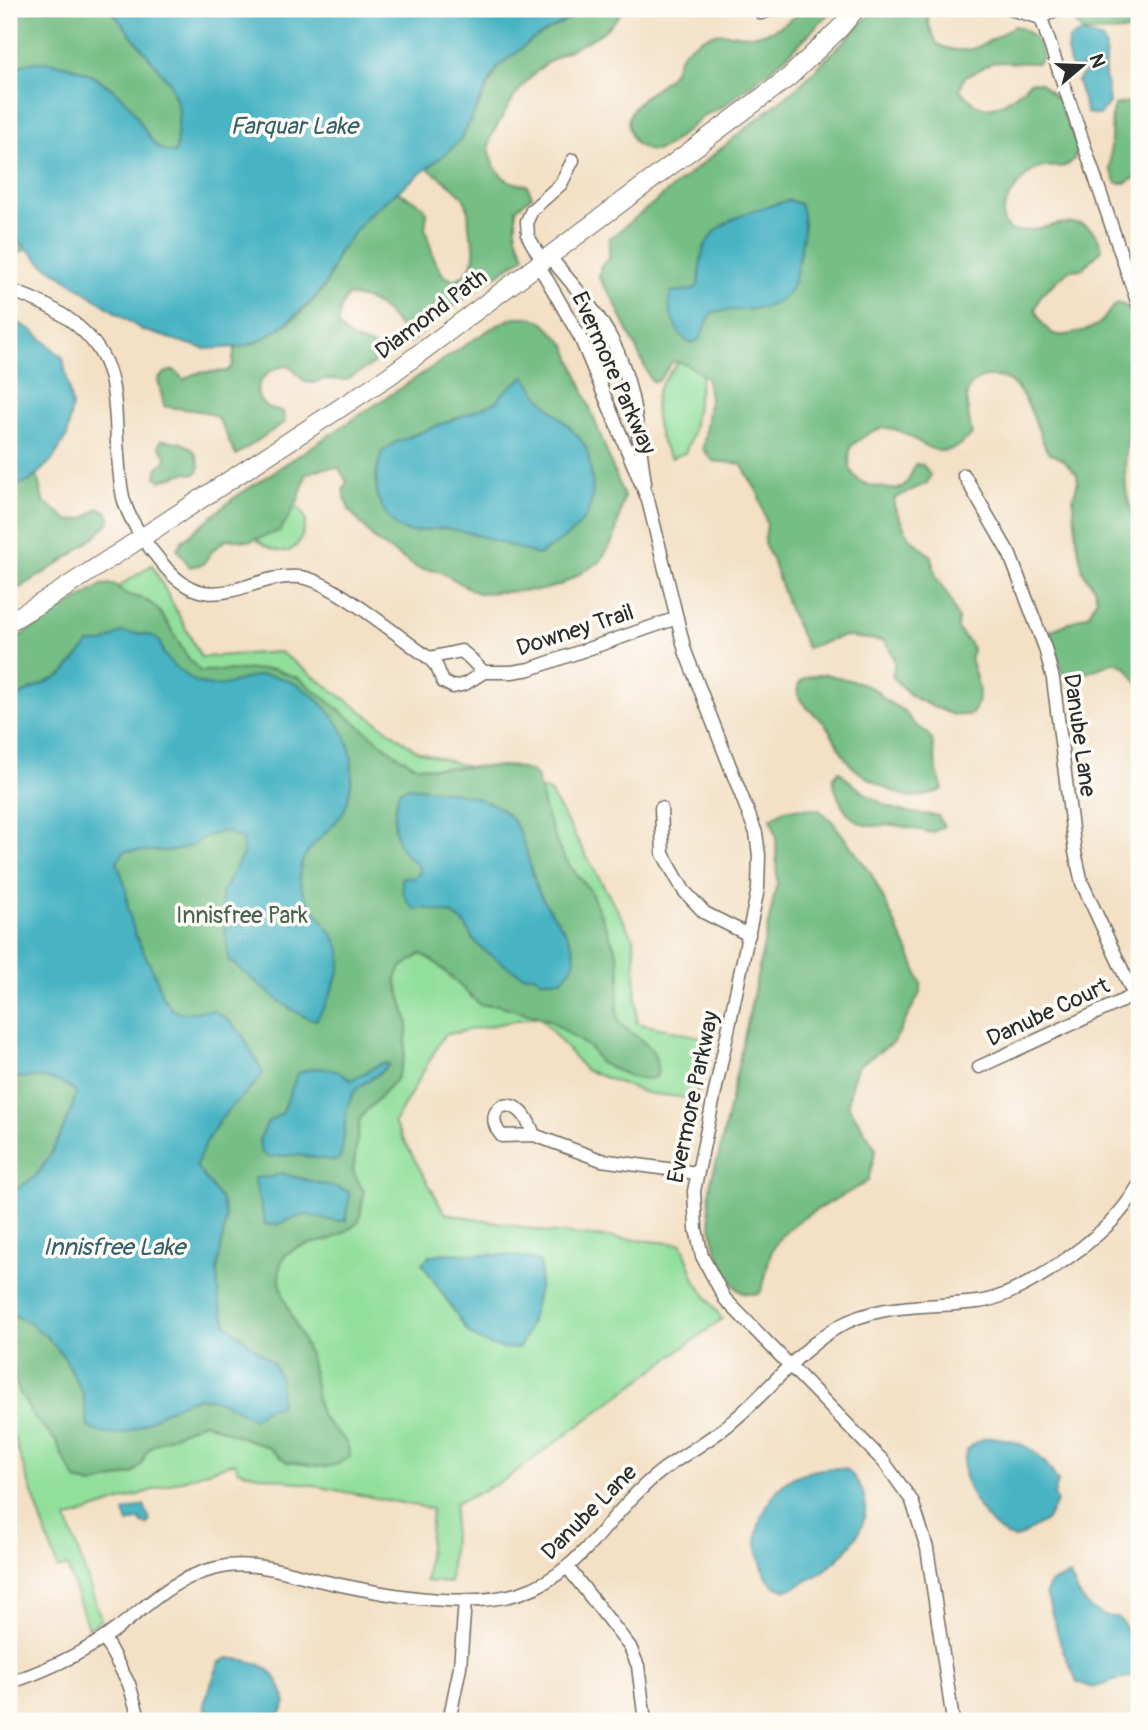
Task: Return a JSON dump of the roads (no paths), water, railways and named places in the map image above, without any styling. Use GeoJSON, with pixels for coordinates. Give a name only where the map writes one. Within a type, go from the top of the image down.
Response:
{"type":"FeatureCollection","features":[{"type":"Feature","properties":{"kind":"street"},"geometry":{"type":"LineString","coordinates":[[761,13],[775,9]]}},
{"type":"Feature","properties":{"kind":"street","name":"Diamond Path"},"geometry":{"type":"LineString","coordinates":[[9,622],[389,376],[789,77],[856,9]]}},
{"type":"Feature","properties":{"kind":"street"},"geometry":{"type":"LineString","coordinates":[[1010,9],[1041,19]]}},
{"type":"Feature","properties":{"kind":"street"},"geometry":{"type":"LineString","coordinates":[[1041,19],[1056,9]]}},
{"type":"Feature","properties":{"kind":"street"},"geometry":{"type":"LineString","coordinates":[[1041,19],[1139,307]]}},
{"type":"Feature","properties":{"kind":"street"},"geometry":{"type":"LineString","coordinates":[[543,260],[529,239],[527,220],[532,210],[561,184],[573,160]]}},
{"type":"Feature","properties":{"kind":"street","name":"Evermore Parkway"},"geometry":{"type":"LineString","coordinates":[[543,260],[580,337],[648,500]]}},
{"type":"Feature","properties":{"kind":"street","name":"Evermore Parkway"},"geometry":{"type":"LineString","coordinates":[[543,260],[587,303],[612,340],[622,363],[648,500],[685,650],[756,833],[759,877],[693,1202],[695,1230],[702,1256],[725,1299],[892,1471],[912,1502],[927,1548],[953,1721]]}},
{"type":"Feature","properties":{"kind":"street","name":"Downey Trail"},"geometry":{"type":"LineString","coordinates":[[9,290],[29,297],[72,321],[98,348],[110,373],[113,388],[123,496],[129,515],[172,574],[195,588],[211,593],[225,593],[284,577],[315,581],[333,589],[429,658],[437,667],[443,682],[453,687],[465,684],[484,672],[512,672],[530,668],[677,618]]}},
{"type":"Feature","properties":{"kind":"street","name":"Danube Lane"},"geometry":{"type":"LineString","coordinates":[[964,475],[1010,555],[1045,648],[1053,679],[1075,852],[1082,884],[1137,1001]]}},
{"type":"Feature","properties":{"kind":"street"},"geometry":{"type":"LineString","coordinates":[[429,658],[461,651],[470,656],[474,665],[484,672]]}},
{"type":"Feature","properties":{"kind":"street"},"geometry":{"type":"LineString","coordinates":[[661,808],[663,854],[684,891],[705,913],[749,935]]}},
{"type":"Feature","properties":{"kind":"street","name":"Danube Court"},"geometry":{"type":"LineString","coordinates":[[979,1067],[1137,1001]]}},
{"type":"Feature","properties":{"kind":"street"},"geometry":{"type":"LineString","coordinates":[[534,1135],[601,1160],[697,1172]]}},
{"type":"Feature","properties":{"kind":"street","name":"Danube Lane"},"geometry":{"type":"LineString","coordinates":[[9,1683],[32,1675],[104,1638],[163,1591],[192,1575],[230,1566],[273,1569],[391,1594],[465,1601],[496,1599],[522,1593],[545,1583],[568,1569],[649,1480],[723,1430],[829,1333],[864,1315],[890,1309],[985,1301],[1018,1289],[1101,1231],[1123,1209],[1139,1185]]}},
{"type":"Feature","properties":{"kind":"street"},"geometry":{"type":"LineString","coordinates":[[568,1569],[630,1647],[638,1666],[645,1721]]}},
{"type":"Feature","properties":{"kind":"street"},"geometry":{"type":"LineString","coordinates":[[449,1721],[460,1667],[465,1601]]}},
{"type":"Feature","properties":{"kind":"street"},"geometry":{"type":"LineString","coordinates":[[104,1638],[130,1684],[140,1721]]}},
{"type":"Feature","properties":{"kind":"water","name":"Farquar Lake"},"geometry":{"type":"Polygon","coordinates":[[[110,9],[587,9],[533,39],[499,66],[461,139],[369,214],[338,253],[327,282],[313,300],[280,328],[257,342],[241,347],[205,349],[142,330],[42,263],[9,232],[9,70],[41,62],[75,68],[91,75],[120,95],[131,107],[153,143],[166,152],[174,153],[176,150],[179,109],[170,83],[110,9]]]}},
{"type":"Feature","properties":{"kind":"water"},"geometry":{"type":"Polygon","coordinates":[[[1080,33],[1099,38],[1105,46],[1109,103],[1099,115],[1087,113],[1077,81],[1085,73],[1084,67],[1071,68],[1067,51],[1069,40],[1080,33]]]}},
{"type":"Feature","properties":{"kind":"water"},"geometry":{"type":"Polygon","coordinates":[[[789,200],[800,204],[804,224],[791,289],[785,297],[766,307],[712,312],[699,340],[690,343],[680,334],[673,320],[669,306],[671,292],[697,287],[704,248],[710,237],[719,229],[740,216],[789,200]]]}},
{"type":"Feature","properties":{"kind":"water"},"geometry":{"type":"Polygon","coordinates":[[[9,318],[32,330],[63,358],[72,406],[67,436],[53,459],[30,481],[9,487],[9,318]]]}},
{"type":"Feature","properties":{"kind":"water"},"geometry":{"type":"Polygon","coordinates":[[[525,376],[586,449],[593,488],[591,502],[581,523],[573,532],[538,555],[470,533],[444,528],[410,532],[398,528],[388,518],[377,497],[376,473],[382,452],[396,442],[495,403],[505,391],[525,376]]]}},
{"type":"Feature","properties":{"kind":"water","name":"Innisfree Lake"},"geometry":{"type":"Polygon","coordinates":[[[121,632],[156,638],[164,654],[179,670],[206,685],[225,685],[262,675],[296,684],[318,700],[336,720],[348,743],[352,766],[346,806],[334,824],[310,849],[300,869],[303,893],[333,935],[341,958],[331,993],[316,1020],[283,1004],[229,961],[221,894],[243,854],[242,839],[224,831],[174,851],[125,851],[117,862],[126,888],[135,934],[162,996],[172,1010],[183,1013],[213,1010],[228,1020],[242,1034],[263,1073],[218,1122],[196,1166],[222,1201],[226,1218],[217,1272],[219,1301],[226,1324],[273,1363],[280,1378],[280,1406],[267,1408],[253,1419],[223,1402],[203,1398],[174,1407],[133,1430],[104,1434],[88,1427],[83,1394],[64,1357],[47,1337],[9,1312],[9,1196],[35,1176],[47,1160],[65,1124],[76,1092],[61,1083],[44,1078],[9,1078],[9,700],[62,675],[90,643],[104,643],[121,632]]]}},
{"type":"Feature","properties":{"kind":"water"},"geometry":{"type":"Polygon","coordinates":[[[407,787],[468,795],[491,803],[510,817],[521,837],[539,892],[573,948],[574,964],[562,980],[541,980],[534,975],[523,975],[511,969],[481,948],[464,923],[452,914],[424,908],[415,910],[409,903],[404,895],[402,877],[414,878],[421,871],[399,844],[394,821],[399,791],[407,787]]]}},
{"type":"Feature","properties":{"kind":"water"},"geometry":{"type":"Polygon","coordinates":[[[382,1063],[389,1064],[358,1088],[349,1102],[342,1150],[336,1161],[297,1155],[268,1157],[261,1152],[259,1140],[268,1122],[283,1112],[297,1074],[310,1069],[325,1068],[339,1072],[351,1080],[382,1063]]]}},
{"type":"Feature","properties":{"kind":"water"},"geometry":{"type":"Polygon","coordinates":[[[282,1173],[349,1192],[346,1220],[335,1221],[308,1216],[275,1225],[265,1224],[254,1178],[282,1173]]]}},
{"type":"Feature","properties":{"kind":"water"},"geometry":{"type":"Polygon","coordinates":[[[443,1253],[522,1257],[540,1263],[535,1307],[527,1333],[518,1348],[491,1346],[468,1332],[422,1263],[430,1256],[443,1253]]]}},
{"type":"Feature","properties":{"kind":"water"},"geometry":{"type":"Polygon","coordinates":[[[992,1437],[1023,1445],[1031,1450],[1046,1463],[1058,1482],[1054,1495],[1057,1502],[1046,1521],[1016,1538],[992,1524],[980,1509],[964,1473],[965,1457],[973,1444],[992,1437]]]}},
{"type":"Feature","properties":{"kind":"water"},"geometry":{"type":"Polygon","coordinates":[[[846,1469],[859,1484],[865,1501],[859,1532],[836,1561],[821,1572],[798,1586],[785,1589],[777,1587],[766,1576],[757,1546],[758,1528],[767,1506],[780,1487],[788,1481],[807,1472],[846,1469]]]}},
{"type":"Feature","properties":{"kind":"water"},"geometry":{"type":"Polygon","coordinates":[[[144,1505],[150,1520],[147,1525],[140,1519],[128,1523],[124,1512],[144,1505]]]}},
{"type":"Feature","properties":{"kind":"water"},"geometry":{"type":"Polygon","coordinates":[[[1070,1575],[1087,1605],[1100,1614],[1117,1617],[1123,1623],[1139,1654],[1139,1673],[1093,1688],[1077,1682],[1061,1645],[1046,1593],[1050,1583],[1070,1575]]]}},
{"type":"Feature","properties":{"kind":"water"},"geometry":{"type":"Polygon","coordinates":[[[227,1658],[259,1664],[273,1674],[286,1703],[277,1721],[207,1721],[204,1704],[219,1663],[227,1658]]]}},
{"type":"Feature","properties":{"kind":"park label","name":"Innisfree Park"},"geometry":{"type":"Point","coordinates":[242,915]}}]}
